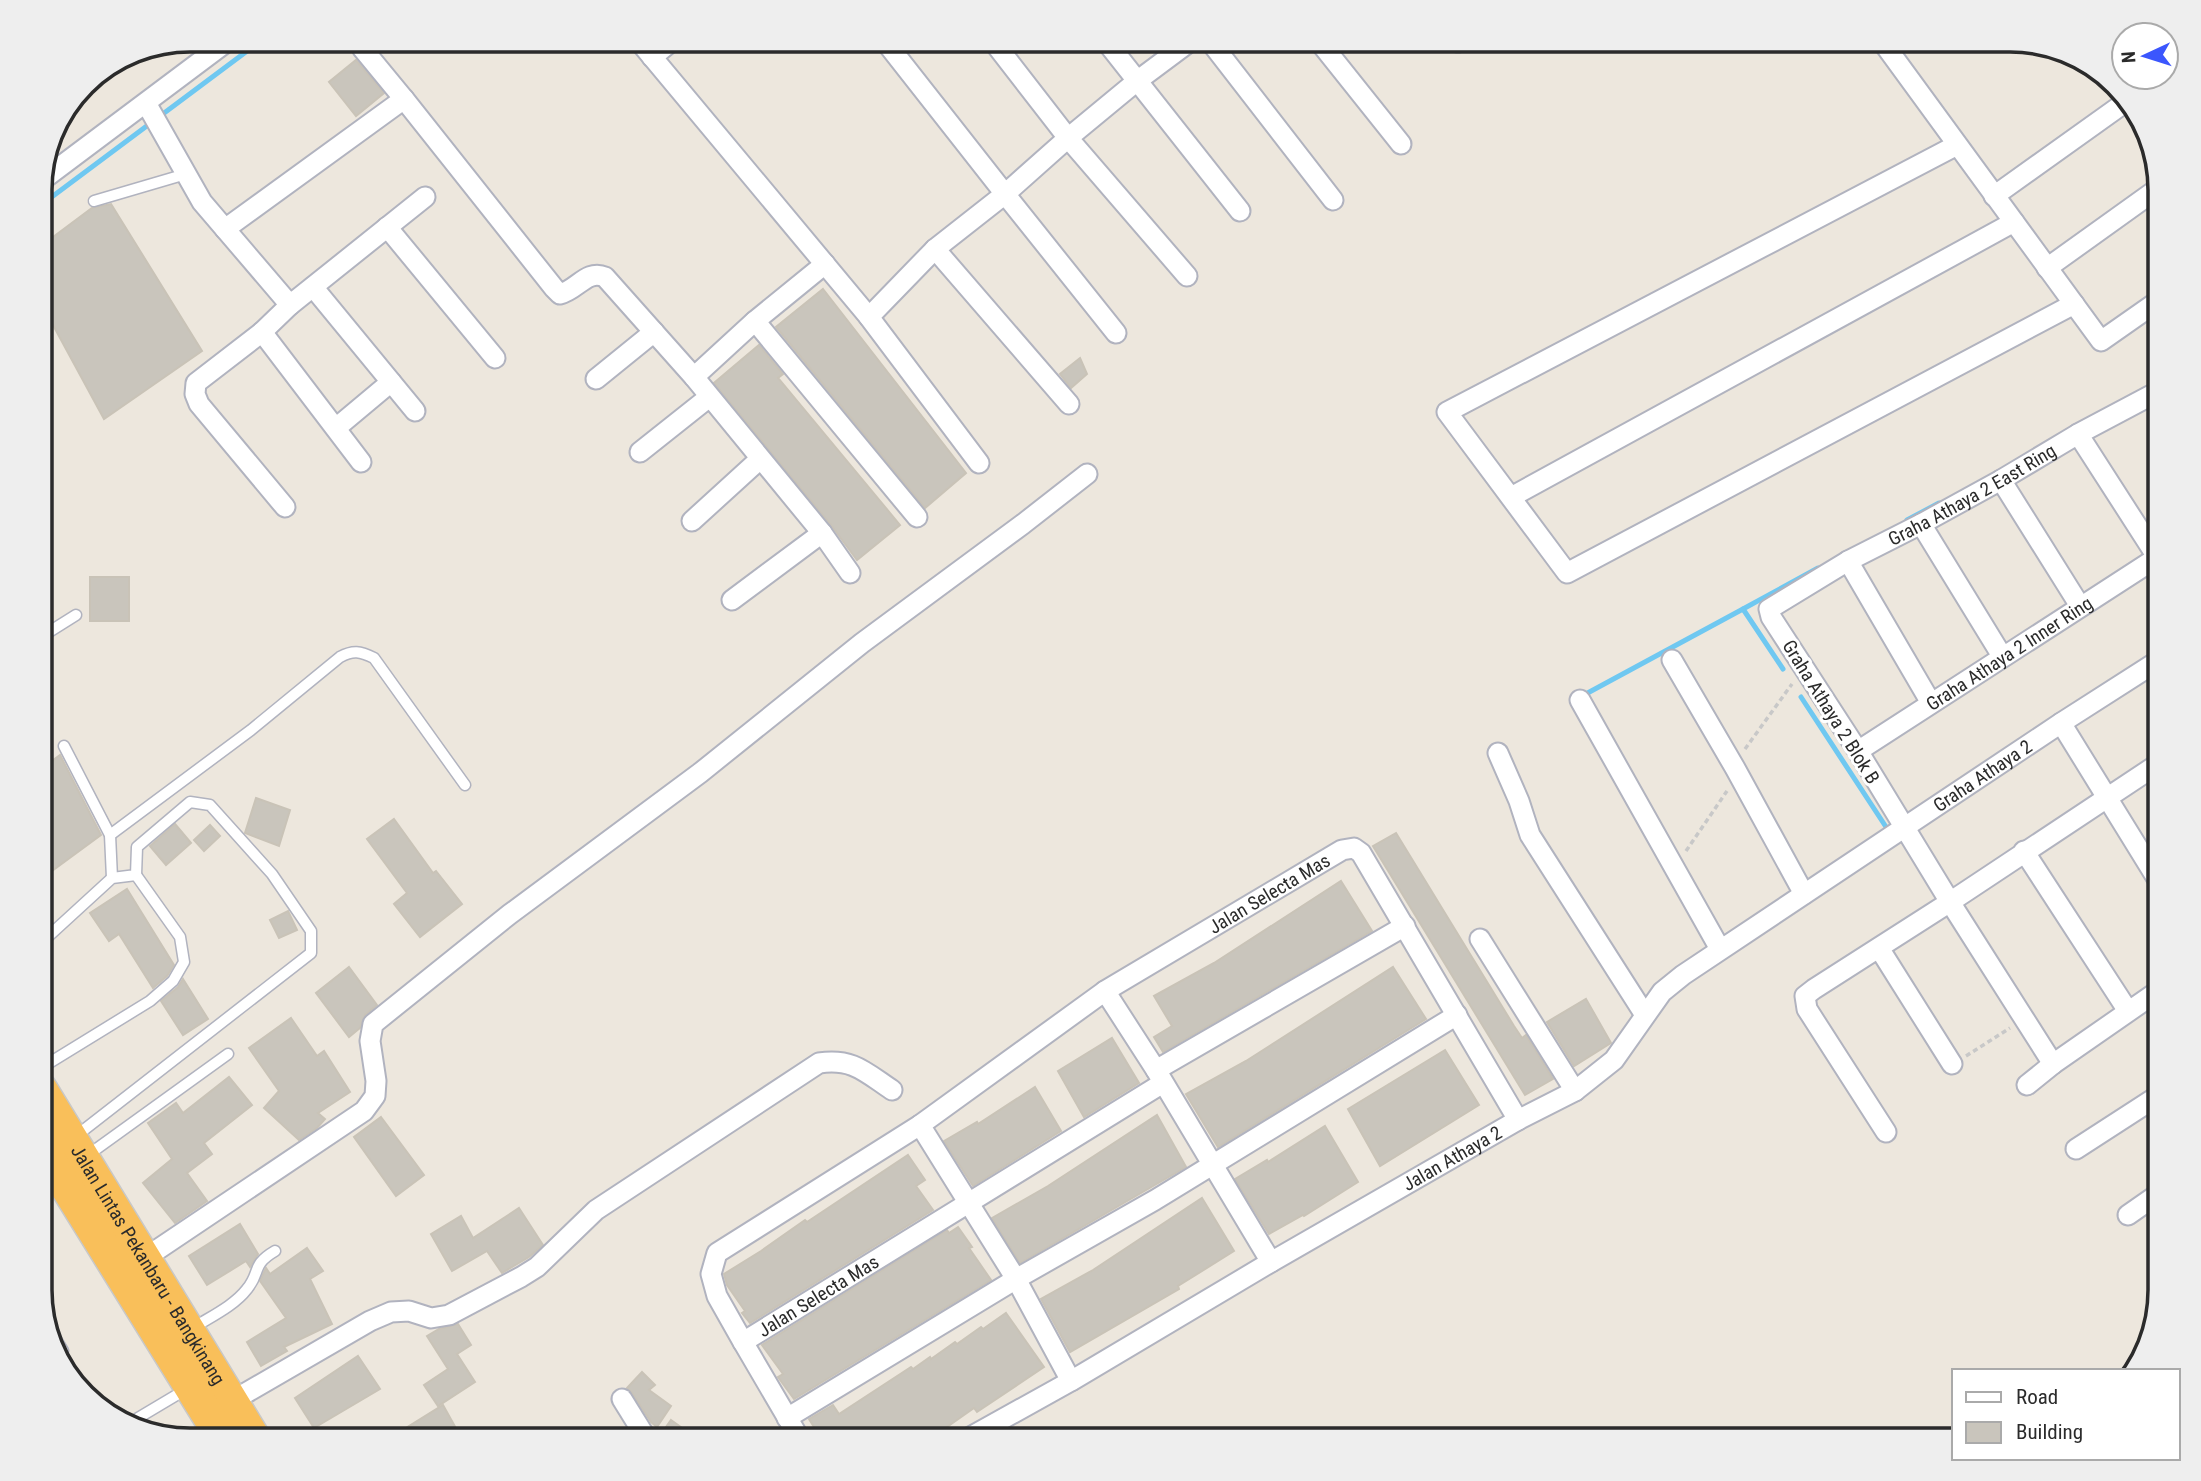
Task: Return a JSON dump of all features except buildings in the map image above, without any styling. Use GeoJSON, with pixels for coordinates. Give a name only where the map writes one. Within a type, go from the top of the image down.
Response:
{"type":"FeatureCollection","features":[{"type":"Feature","properties":{"kind":"highway","name":"Jalan Lintas Pekanbaru - Bangkinang"},"geometry":{"type":"LineString","coordinates":[[53,1139],[59,1164],[190,1387],[208,1428]]}},
{"type":"Feature","properties":{"kind":"highway","name":"Jalan Lintas Pekanbaru - Bangkinang"},"geometry":{"type":"LineString","coordinates":[[59,1164],[145,1258],[248,1428]]}},
{"type":"Feature","properties":{"kind":"street"},"geometry":{"type":"LineString","coordinates":[[1115,52],[1240,212]]}},
{"type":"Feature","properties":{"kind":"street"},"geometry":{"type":"LineString","coordinates":[[869,317],[935,249],[1005,194],[1137,81],[1175,52]]}},
{"type":"Feature","properties":{"kind":"street"},"geometry":{"type":"LineString","coordinates":[[1219,52],[1333,200]]}},
{"type":"Feature","properties":{"kind":"street"},"geometry":{"type":"LineString","coordinates":[[1328,52],[1401,144]]}},
{"type":"Feature","properties":{"kind":"street"},"geometry":{"type":"LineString","coordinates":[[1890,52],[2101,341],[2148,308]]}},
{"type":"Feature","properties":{"kind":"street"},"geometry":{"type":"LineString","coordinates":[[54,171],[212,53]]}},
{"type":"Feature","properties":{"kind":"street"},"geometry":{"type":"LineString","coordinates":[[366,53],[554,288],[560,294],[590,275],[605,277],[694,377],[708,398],[822,533],[850,573]]}},
{"type":"Feature","properties":{"kind":"street"},"geometry":{"type":"LineString","coordinates":[[648,53],[869,317],[979,463]]}},
{"type":"Feature","properties":{"kind":"street"},"geometry":{"type":"LineString","coordinates":[[652,57],[657,53]]}},
{"type":"Feature","properties":{"kind":"street"},"geometry":{"type":"LineString","coordinates":[[894,53],[1116,332]]}},
{"type":"Feature","properties":{"kind":"street"},"geometry":{"type":"LineString","coordinates":[[1002,53],[1069,138],[1187,276]]}},
{"type":"Feature","properties":{"kind":"street"},"geometry":{"type":"LineString","coordinates":[[225,229],[404,99]]}},
{"type":"Feature","properties":{"kind":"street"},"geometry":{"type":"LineString","coordinates":[[146,103],[202,202],[290,305]]}},
{"type":"Feature","properties":{"kind":"street"},"geometry":{"type":"LineString","coordinates":[[1994,196],[2119,106]]}},
{"type":"Feature","properties":{"kind":"street"},"geometry":{"type":"LineString","coordinates":[[1957,145],[1447,412],[1567,573],[2074,304]]}},
{"type":"Feature","properties":{"kind":"street"},"geometry":{"type":"LineString","coordinates":[[2047,268],[2148,196]]}},
{"type":"Feature","properties":{"kind":"street"},"geometry":{"type":"LineString","coordinates":[[285,507],[199,404],[195,383],[425,197]]}},
{"type":"Feature","properties":{"kind":"street"},"geometry":{"type":"LineString","coordinates":[[1511,497],[2014,222]]}},
{"type":"Feature","properties":{"kind":"street"},"geometry":{"type":"LineString","coordinates":[[387,227],[495,358]]}},
{"type":"Feature","properties":{"kind":"street"},"geometry":{"type":"LineString","coordinates":[[935,249],[1069,404]]}},
{"type":"Feature","properties":{"kind":"street"},"geometry":{"type":"LineString","coordinates":[[694,377],[755,321],[825,264]]}},
{"type":"Feature","properties":{"kind":"street"},"geometry":{"type":"LineString","coordinates":[[313,287],[415,411]]}},
{"type":"Feature","properties":{"kind":"street"},"geometry":{"type":"LineString","coordinates":[[755,321],[918,517]]}},
{"type":"Feature","properties":{"kind":"street"},"geometry":{"type":"LineString","coordinates":[[262,331],[361,462]]}},
{"type":"Feature","properties":{"kind":"street"},"geometry":{"type":"LineString","coordinates":[[596,379],[654,332]]}},
{"type":"Feature","properties":{"kind":"street"},"geometry":{"type":"LineString","coordinates":[[336,428],[391,382]]}},
{"type":"Feature","properties":{"kind":"street"},"geometry":{"type":"LineString","coordinates":[[640,452],[708,398]]}},
{"type":"Feature","properties":{"kind":"street","name":"Graha Athaya 2 East Ring"},"geometry":{"type":"LineString","coordinates":[[1781,600],[1848,561],[2001,480],[2078,434],[2148,398]]}},
{"type":"Feature","properties":{"kind":"street"},"geometry":{"type":"LineString","coordinates":[[2078,434],[2148,540]]}},
{"type":"Feature","properties":{"kind":"street"},"geometry":{"type":"LineString","coordinates":[[692,521],[760,459]]}},
{"type":"Feature","properties":{"kind":"street"},"geometry":{"type":"LineString","coordinates":[[145,1258],[364,1111],[375,1096],[376,1081],[370,1041],[373,1024],[510,914],[700,773],[862,643],[1087,474]]}},
{"type":"Feature","properties":{"kind":"street"},"geometry":{"type":"LineString","coordinates":[[2001,480],[2080,606]]}},
{"type":"Feature","properties":{"kind":"street"},"geometry":{"type":"LineString","coordinates":[[1921,524],[2002,656]]}},
{"type":"Feature","properties":{"kind":"street"},"geometry":{"type":"LineString","coordinates":[[732,600],[822,533]]}},
{"type":"Feature","properties":{"kind":"street"},"geometry":{"type":"LineString","coordinates":[[1848,561],[1931,703]]}},
{"type":"Feature","properties":{"kind":"street","name":"Graha Athaya 2 Inner Ring"},"geometry":{"type":"LineString","coordinates":[[1858,751],[2080,606],[2148,565]]}},
{"type":"Feature","properties":{"kind":"street","name":"Graha Athaya 2 Blok B"},"geometry":{"type":"LineString","coordinates":[[1781,600],[1769,607],[1769,612],[2053,1064]]}},
{"type":"Feature","properties":{"kind":"street"},"geometry":{"type":"LineString","coordinates":[[1672,660],[1804,894]]}},
{"type":"Feature","properties":{"kind":"street","name":"Graha Athaya 2"},"geometry":{"type":"LineString","coordinates":[[1903,828],[2148,667]]}},
{"type":"Feature","properties":{"kind":"street"},"geometry":{"type":"LineString","coordinates":[[1580,700],[1720,948]]}},
{"type":"Feature","properties":{"kind":"street"},"geometry":{"type":"LineString","coordinates":[[2061,723],[2148,865]]}},
{"type":"Feature","properties":{"kind":"street"},"geometry":{"type":"LineString","coordinates":[[1498,753],[1519,801],[1530,835],[1645,1015]]}},
{"type":"Feature","properties":{"kind":"street"},"geometry":{"type":"LineString","coordinates":[[1886,1132],[1807,1009],[1805,996],[2148,771]]}},
{"type":"Feature","properties":{"kind":"street","name":"Jalan Athaya 2"},"geometry":{"type":"LineString","coordinates":[[986,1428],[1518,1120],[1575,1091],[1614,1060],[1662,992],[1720,948],[1903,828]]}},
{"type":"Feature","properties":{"kind":"street","name":"Jalan Selecta Mas"},"geometry":{"type":"LineString","coordinates":[[793,1428],[717,1296],[711,1274],[718,1253],[920,1125],[1105,991],[1348,848],[1354,848],[1361,853],[1518,1120]]}},
{"type":"Feature","properties":{"kind":"street"},"geometry":{"type":"LineString","coordinates":[[2024,852],[2127,1011]]}},
{"type":"Feature","properties":{"kind":"street","name":"Jalan Selecta Mas"},"geometry":{"type":"LineString","coordinates":[[743,1342],[966,1203],[1160,1076],[1405,926]]}},
{"type":"Feature","properties":{"kind":"street"},"geometry":{"type":"LineString","coordinates":[[1480,939],[1575,1091]]}},
{"type":"Feature","properties":{"kind":"street"},"geometry":{"type":"LineString","coordinates":[[1879,948],[1952,1064]]}},
{"type":"Feature","properties":{"kind":"street"},"geometry":{"type":"LineString","coordinates":[[1105,991],[1160,1076],[1271,1262]]}},
{"type":"Feature","properties":{"kind":"street"},"geometry":{"type":"LineString","coordinates":[[2027,1085],[2148,997]]}},
{"type":"Feature","properties":{"kind":"street"},"geometry":{"type":"LineString","coordinates":[[787,1418],[1016,1279],[1155,1200],[1457,1016]]}},
{"type":"Feature","properties":{"kind":"street"},"geometry":{"type":"LineString","coordinates":[[232,1401],[370,1321],[391,1312],[409,1311],[431,1318],[449,1315],[521,1278],[537,1267],[596,1210],[819,1063],[839,1060],[861,1068],[892,1090]]}},
{"type":"Feature","properties":{"kind":"street"},"geometry":{"type":"LineString","coordinates":[[2076,1149],[2148,1102]]}},
{"type":"Feature","properties":{"kind":"street"},"geometry":{"type":"LineString","coordinates":[[920,1125],[966,1203],[1016,1279],[1071,1381]]}},
{"type":"Feature","properties":{"kind":"street"},"geometry":{"type":"LineString","coordinates":[[2128,1215],[2148,1201]]}},
{"type":"Feature","properties":{"kind":"street"},"geometry":{"type":"LineString","coordinates":[[622,1399],[640,1428]]}},
{"type":"Feature","properties":{"kind":"lane"},"geometry":{"type":"LineString","coordinates":[[94,201],[187,174]]}},
{"type":"Feature","properties":{"kind":"lane"},"geometry":{"type":"LineString","coordinates":[[53,629],[76,615]]}},
{"type":"Feature","properties":{"kind":"lane"},"geometry":{"type":"LineString","coordinates":[[110,835],[251,730],[340,657],[351,651],[362,652],[374,658],[465,785]]}},
{"type":"Feature","properties":{"kind":"lane"},"geometry":{"type":"LineString","coordinates":[[64,746],[110,835],[112,878]]}},
{"type":"Feature","properties":{"kind":"lane"},"geometry":{"type":"LineString","coordinates":[[53,1061],[150,1001],[173,981],[184,962],[180,937],[136,875],[136,847],[190,802],[210,805],[272,874],[311,931],[311,953],[59,1164]]}},
{"type":"Feature","properties":{"kind":"lane"},"geometry":{"type":"LineString","coordinates":[[53,933],[112,878],[136,875]]}},
{"type":"Feature","properties":{"kind":"lane"},"geometry":{"type":"LineString","coordinates":[[59,1164],[228,1054]]}},
{"type":"Feature","properties":{"kind":"lane"},"geometry":{"type":"LineString","coordinates":[[189,1330],[249,1288],[257,1266],[263,1258],[275,1251]]}},
{"type":"Feature","properties":{"kind":"lane"},"geometry":{"type":"LineString","coordinates":[[138,1418],[190,1387]]}},
{"type":"Feature","properties":{"kind":"path"},"geometry":{"type":"LineString","coordinates":[[1952,1064],[2026,1018]]}},
{"type":"Feature","properties":{"kind":"waterway"},"geometry":{"type":"LineString","coordinates":[[53,196],[245,53]]}},
{"type":"Feature","properties":{"kind":"waterway"},"geometry":{"type":"LineString","coordinates":[[1907,520],[1939,503]]}},
{"type":"Feature","properties":{"kind":"waterway"},"geometry":{"type":"LineString","coordinates":[[1783,669],[1743,609],[1818,568]]}},
{"type":"Feature","properties":{"kind":"waterway"},"geometry":{"type":"LineString","coordinates":[[1582,696],[1743,609]]}},
{"type":"Feature","properties":{"kind":"waterway"},"geometry":{"type":"LineString","coordinates":[[1801,697],[1888,830]]}}]}
